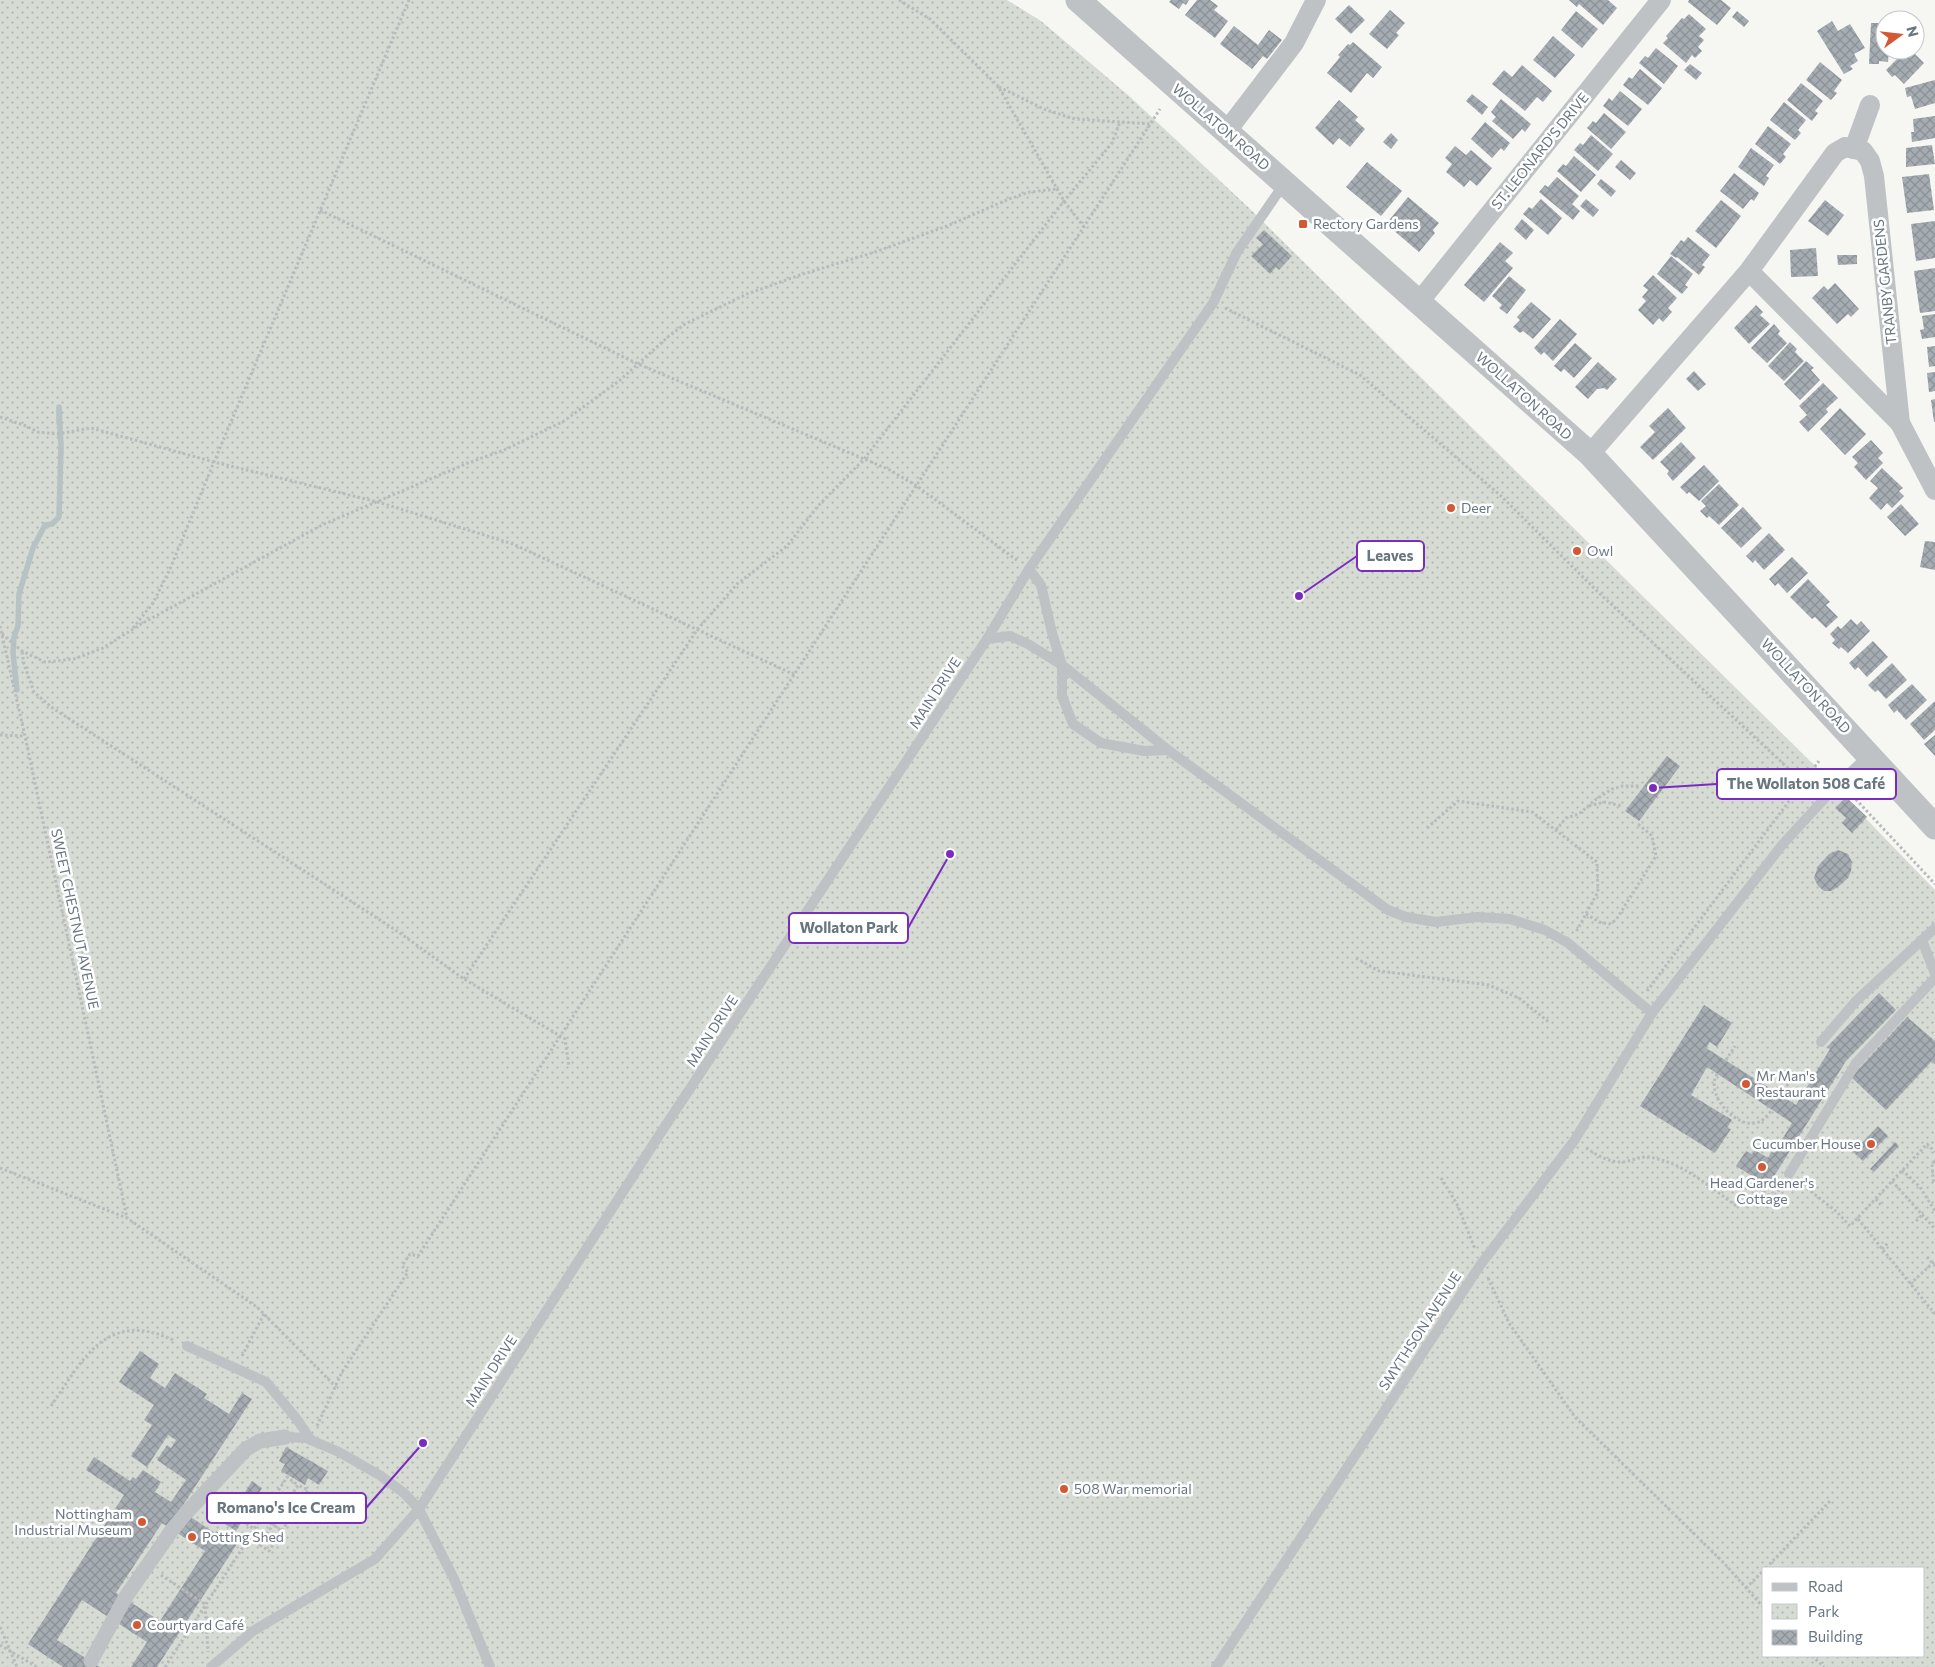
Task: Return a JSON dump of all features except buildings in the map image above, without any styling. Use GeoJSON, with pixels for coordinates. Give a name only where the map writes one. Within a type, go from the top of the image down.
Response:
{"type":"FeatureCollection","features":[{"type":"Feature","properties":{"kind":"street","name":"WOLLATON ROAD"},"geometry":{"type":"LineString","coordinates":[[1078,0],[1590,454],[1935,827]]}},
{"type":"Feature","properties":{"kind":"street","name":"ST. LEONARD'S DRIVE"},"geometry":{"type":"LineString","coordinates":[[1420,302],[1661,0]]}},
{"type":"Feature","properties":{"kind":"street"},"geometry":{"type":"LineString","coordinates":[[1226,132],[1294,43],[1308,2]]}},
{"type":"Feature","properties":{"kind":"street"},"geometry":{"type":"LineString","coordinates":[[1590,454],[1750,271],[1835,153],[1845,148],[1854,149],[1870,105]]}},
{"type":"Feature","properties":{"kind":"street","name":"TRANBY GARDENS"},"geometry":{"type":"LineString","coordinates":[[1854,149],[1863,151],[1870,161],[1874,176],[1900,423]]}},
{"type":"Feature","properties":{"kind":"street","name":"TRANBY GARDENS"},"geometry":{"type":"LineString","coordinates":[[1750,271],[1900,423],[1935,490]]}},
{"type":"Feature","properties":{"kind":"street"},"geometry":{"type":"LineString","coordinates":[[91,1661],[125,1598],[172,1530],[246,1449],[260,1441],[285,1437]]}},
{"type":"Feature","properties":{"kind":"lane","name":"MAIN DRIVE"},"geometry":{"type":"LineString","coordinates":[[209,1662],[253,1632],[375,1559],[419,1510],[665,1126],[987,639],[1029,569],[1213,302],[1237,252],[1284,183]]}},
{"type":"Feature","properties":{"kind":"lane"},"geometry":{"type":"LineString","coordinates":[[1029,569],[1041,585],[1052,633],[1062,665],[1062,696],[1073,724],[1101,743],[1144,751],[1168,750]]}},
{"type":"Feature","properties":{"kind":"lane"},"geometry":{"type":"LineString","coordinates":[[987,639],[1010,636],[1028,644],[1062,665],[1168,750],[1388,910],[1406,917],[1436,922],[1477,917],[1510,919],[1545,930],[1568,944],[1594,964],[1652,1014]]}},
{"type":"Feature","properties":{"kind":"lane","name":"SMYTHSON AVENUE"},"geometry":{"type":"LineString","coordinates":[[1216,1667],[1481,1264],[1574,1141],[1652,1014],[1782,845],[1869,755]]}},
{"type":"Feature","properties":{"kind":"lane"},"geometry":{"type":"LineString","coordinates":[[1821,1042],[1856,1001],[1935,928]]}},
{"type":"Feature","properties":{"kind":"lane"},"geometry":{"type":"LineString","coordinates":[[1922,940],[1935,974]]}},
{"type":"Feature","properties":{"kind":"lane"},"geometry":{"type":"LineString","coordinates":[[1789,1174],[1856,1063],[1935,978]]}},
{"type":"Feature","properties":{"kind":"lane"},"geometry":{"type":"LineString","coordinates":[[187,1346],[266,1382],[296,1418],[311,1440]]}},
{"type":"Feature","properties":{"kind":"lane"},"geometry":{"type":"LineString","coordinates":[[285,1437],[311,1440],[352,1458],[404,1493],[419,1510],[454,1580],[490,1667]]}},
{"type":"Feature","properties":{"kind":"path"},"geometry":{"type":"LineString","coordinates":[[126,634],[153,603],[170,569],[409,0]]}},
{"type":"Feature","properties":{"kind":"path"},"geometry":{"type":"LineString","coordinates":[[900,0],[930,19],[998,86],[1064,201],[1084,227]]}},
{"type":"Feature","properties":{"kind":"path"},"geometry":{"type":"LineString","coordinates":[[998,86],[1046,110],[1076,119],[1151,124]]}},
{"type":"Feature","properties":{"kind":"path"},"geometry":{"type":"LineString","coordinates":[[311,1440],[342,1372],[408,1272],[402,1266],[410,1254],[418,1256],[562,1037],[1160,109]]}},
{"type":"Feature","properties":{"kind":"path"},"geometry":{"type":"LineString","coordinates":[[464,979],[697,630],[738,584],[787,546],[818,506],[864,459],[1064,201],[1112,143],[1120,122]]}},
{"type":"Feature","properties":{"kind":"path"},"geometry":{"type":"LineString","coordinates":[[2,634],[22,651],[45,662],[74,659],[104,648],[322,525],[468,463],[504,450],[564,421],[612,386],[685,324],[747,294],[947,226],[1009,198],[1030,192],[1057,189]]}},
{"type":"Feature","properties":{"kind":"path"},"geometry":{"type":"LineString","coordinates":[[320,210],[638,364],[888,469],[917,486],[1029,569]]}},
{"type":"Feature","properties":{"kind":"path"},"geometry":{"type":"LineString","coordinates":[[1213,302],[1360,375],[1500,496],[1605,599],[1803,782]]}},
{"type":"Feature","properties":{"kind":"path"},"geometry":{"type":"LineString","coordinates":[[0,417],[38,432],[57,434],[90,428],[214,462],[378,502],[513,544],[796,675]]}},
{"type":"Feature","properties":{"kind":"path","name":"SWEET CHESTNUT AVENUE"},"geometry":{"type":"LineString","coordinates":[[0,626],[127,1218]]}},
{"type":"Feature","properties":{"kind":"path"},"geometry":{"type":"LineString","coordinates":[[0,647],[5,646]]}},
{"type":"Feature","properties":{"kind":"path"},"geometry":{"type":"LineString","coordinates":[[22,651],[24,664],[34,692],[51,708],[397,931],[464,979],[562,1037],[569,1067]]}},
{"type":"Feature","properties":{"kind":"path"},"geometry":{"type":"LineString","coordinates":[[0,735],[25,736]]}},
{"type":"Feature","properties":{"kind":"path"},"geometry":{"type":"LineString","coordinates":[[1639,1002],[1819,761]]}},
{"type":"Feature","properties":{"kind":"path"},"geometry":{"type":"LineString","coordinates":[[1840,783],[1935,884]]}},
{"type":"Feature","properties":{"kind":"path"},"geometry":{"type":"LineString","coordinates":[[1556,830],[1566,818],[1579,814],[1586,806],[1612,789],[1633,785],[1640,786]]}},
{"type":"Feature","properties":{"kind":"path"},"geometry":{"type":"LineString","coordinates":[[1427,828],[1458,801],[1532,812],[1597,862],[1598,892],[1568,944]]}},
{"type":"Feature","properties":{"kind":"path"},"geometry":{"type":"LineString","coordinates":[[1586,806],[1605,802],[1622,806]]}},
{"type":"Feature","properties":{"kind":"path"},"geometry":{"type":"LineString","coordinates":[[1586,914],[1604,923],[1609,924],[1616,920],[1656,856],[1652,836],[1638,824]]}},
{"type":"Feature","properties":{"kind":"path"},"geometry":{"type":"LineString","coordinates":[[1356,958],[1379,971],[1489,984],[1519,998],[1550,1023]]}},
{"type":"Feature","properties":{"kind":"path"},"geometry":{"type":"LineString","coordinates":[[1726,1060],[1735,1046]]}},
{"type":"Feature","properties":{"kind":"path"},"geometry":{"type":"LineString","coordinates":[[1717,1074],[1714,1079],[1715,1092],[1719,1103],[1735,1117],[1750,1124],[1761,1121],[1772,1110]]}},
{"type":"Feature","properties":{"kind":"path"},"geometry":{"type":"LineString","coordinates":[[1782,1095],[1790,1080]]}},
{"type":"Feature","properties":{"kind":"path"},"geometry":{"type":"LineString","coordinates":[[1602,1158],[1621,1162],[1646,1157],[1672,1163],[1735,1204],[1750,1182],[1774,1198],[1789,1174],[1838,1212],[1850,1226],[1927,1144],[1935,1152]]}},
{"type":"Feature","properties":{"kind":"path"},"geometry":{"type":"LineString","coordinates":[[1935,1160],[1932,1163],[1933,1180],[1935,1182]]}},
{"type":"Feature","properties":{"kind":"path"},"geometry":{"type":"LineString","coordinates":[[0,1168],[127,1218],[257,1307],[336,1387]]}},
{"type":"Feature","properties":{"kind":"path"},"geometry":{"type":"LineString","coordinates":[[1902,1170],[1920,1187],[1935,1211]]}},
{"type":"Feature","properties":{"kind":"path"},"geometry":{"type":"LineString","coordinates":[[1441,1178],[1457,1204],[1481,1264],[1509,1323],[1575,1417],[1724,1563],[1762,1606]]}},
{"type":"Feature","properties":{"kind":"path"},"geometry":{"type":"LineString","coordinates":[[1892,1182],[1935,1229]]}},
{"type":"Feature","properties":{"kind":"path"},"geometry":{"type":"LineString","coordinates":[[1876,1199],[1881,1205]]}},
{"type":"Feature","properties":{"kind":"path"},"geometry":{"type":"LineString","coordinates":[[1916,1221],[1922,1215]]}},
{"type":"Feature","properties":{"kind":"path"},"geometry":{"type":"LineString","coordinates":[[1858,1219],[1935,1314]]}},
{"type":"Feature","properties":{"kind":"path"},"geometry":{"type":"LineString","coordinates":[[1882,1249],[1888,1243]]}},
{"type":"Feature","properties":{"kind":"path"},"geometry":{"type":"LineString","coordinates":[[1910,1284],[1934,1263],[1927,1257]]}},
{"type":"Feature","properties":{"kind":"path"},"geometry":{"type":"LineString","coordinates":[[236,1368],[246,1344],[264,1314]]}},
{"type":"Feature","properties":{"kind":"path"},"geometry":{"type":"LineString","coordinates":[[51,1406],[82,1361],[102,1340],[116,1334],[134,1331],[152,1332],[187,1346]]}},
{"type":"Feature","properties":{"kind":"path"},"geometry":{"type":"LineString","coordinates":[[165,1667],[287,1477],[308,1490],[269,1551],[249,1538]]}},
{"type":"Feature","properties":{"kind":"path"},"geometry":{"type":"LineString","coordinates":[[260,1545],[298,1485]]}},
{"type":"Feature","properties":{"kind":"path"},"geometry":{"type":"LineString","coordinates":[[274,1497],[295,1511]]}},
{"type":"Feature","properties":{"kind":"path"},"geometry":{"type":"LineString","coordinates":[[1767,1567],[1830,1500]]}},
{"type":"Feature","properties":{"kind":"path"},"geometry":{"type":"LineString","coordinates":[[262,1517],[282,1530]]}},
{"type":"Feature","properties":{"kind":"path"},"geometry":{"type":"LineString","coordinates":[[242,1521],[254,1529]]}},
{"type":"Feature","properties":{"kind":"path"},"geometry":{"type":"LineString","coordinates":[[148,1566],[206,1604]]}},
{"type":"Feature","properties":{"kind":"path"},"geometry":{"type":"LineString","coordinates":[[1746,1588],[1762,1572]]}},
{"type":"Feature","properties":{"kind":"path"},"geometry":{"type":"LineString","coordinates":[[206,1604],[209,1662]]}},
{"type":"Feature","properties":{"kind":"path"},"geometry":{"type":"LineString","coordinates":[[0,1627],[13,1653],[17,1667]]}},
{"type":"Feature","properties":{"kind":"path"},"geometry":{"type":"LineString","coordinates":[[0,1645],[37,1667]]}},
{"type":"Feature","properties":{"kind":"path"},"geometry":{"type":"LineString","coordinates":[[1813,1657],[1824,1667]]}},
{"type":"Feature","properties":{"kind":"green space"},"geometry":{"type":"Polygon","coordinates":[[[0,0],[1007,0],[1041,21],[1129,96],[1248,207],[1815,766],[1935,890],[1935,1667],[0,1667],[0,0]]]}},
{"type":"Feature","properties":{"kind":"waterway"},"geometry":{"type":"LineString","coordinates":[[17,690],[13,653],[14,637],[18,626],[19,594],[33,548],[45,525],[52,524],[59,517],[61,447],[59,407],[59,423]]}},
{"type":"Feature","properties":{"kind":"place","name":"Rectory Gardens"},"geometry":{"type":"Point","coordinates":[1303,224]}},
{"type":"Feature","properties":{"kind":"place","name":"Deer"},"geometry":{"type":"Point","coordinates":[1451,508]}},
{"type":"Feature","properties":{"kind":"place","name":"Owl"},"geometry":{"type":"Point","coordinates":[1577,551]}},
{"type":"Feature","properties":{"kind":"place","name":"Leaves"},"geometry":{"type":"Point","coordinates":[1299,596]}},
{"type":"Feature","properties":{"kind":"place","name":"The Wollaton 508 Café"},"geometry":{"type":"Point","coordinates":[1653,788]}},
{"type":"Feature","properties":{"kind":"place","name":"Wollaton Park"},"geometry":{"type":"Point","coordinates":[950,854]}},
{"type":"Feature","properties":{"kind":"place","name":"Mr Man's Restaurant"},"geometry":{"type":"Point","coordinates":[1746,1084]}},
{"type":"Feature","properties":{"kind":"place","name":"Cucumber House"},"geometry":{"type":"Point","coordinates":[1871,1144]}},
{"type":"Feature","properties":{"kind":"place","name":"Head Gardener's Cottage"},"geometry":{"type":"Point","coordinates":[1762,1167]}},
{"type":"Feature","properties":{"kind":"place","name":"Romano's Ice Cream"},"geometry":{"type":"Point","coordinates":[423,1443]}},
{"type":"Feature","properties":{"kind":"place","name":"508 War memorial"},"geometry":{"type":"Point","coordinates":[1064,1489]}},
{"type":"Feature","properties":{"kind":"place","name":"Nottingham Industrial Museum"},"geometry":{"type":"Point","coordinates":[142,1522]}},
{"type":"Feature","properties":{"kind":"place","name":"Potting Shed"},"geometry":{"type":"Point","coordinates":[192,1537]}},
{"type":"Feature","properties":{"kind":"place","name":"Courtyard Café"},"geometry":{"type":"Point","coordinates":[137,1625]}}]}
